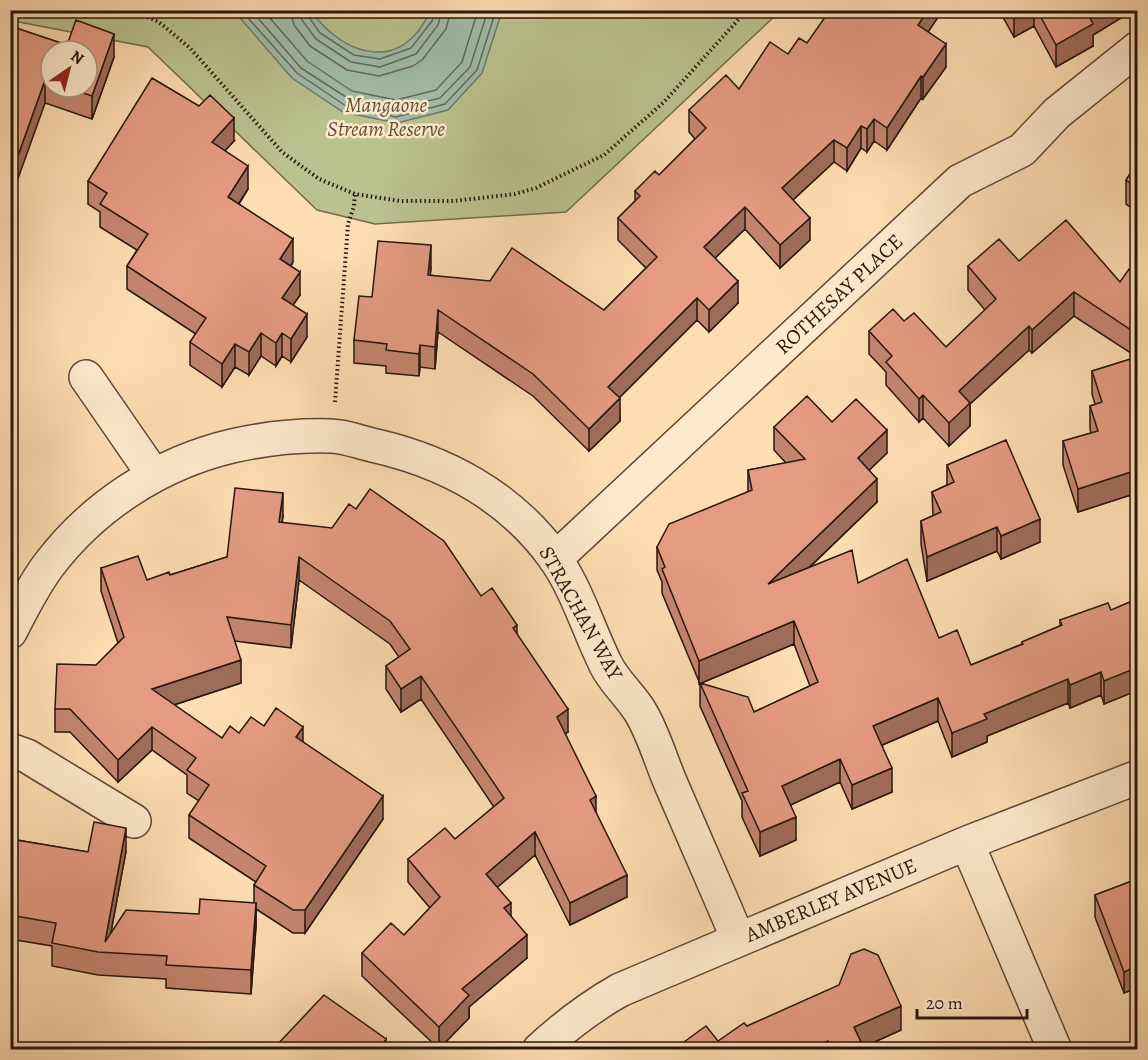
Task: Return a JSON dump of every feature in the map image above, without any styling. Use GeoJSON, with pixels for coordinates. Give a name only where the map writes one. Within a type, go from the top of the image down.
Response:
{"type":"FeatureCollection","features":[{"type":"Feature","properties":{"kind":"street","name":"ROTHESAY PLACE"},"geometry":{"type":"LineString","coordinates":[[555,559],[960,181],[1022,150],[1057,113],[1137,48]]}},
{"type":"Feature","properties":{"kind":"street"},"geometry":{"type":"LineString","coordinates":[[86,377],[153,474]]}},
{"type":"Feature","properties":{"kind":"street","name":"STRACHAN WAY"},"geometry":{"type":"LineString","coordinates":[[10,632],[25,602],[47,567],[72,537],[109,505],[153,474],[203,453],[251,442],[332,436],[391,449],[429,461],[460,475],[490,494],[537,535],[555,559],[576,597],[607,668],[641,714],[738,939]]}},
{"type":"Feature","properties":{"kind":"street"},"geometry":{"type":"LineString","coordinates":[[10,750],[27,756],[134,821]]}},
{"type":"Feature","properties":{"kind":"street","name":"AMBERLEY AVENUE"},"geometry":{"type":"LineString","coordinates":[[539,1050],[569,1022],[620,990],[967,843],[1137,777]]}},
{"type":"Feature","properties":{"kind":"street"},"geometry":{"type":"LineString","coordinates":[[967,843],[1056,1050]]}},
{"type":"Feature","properties":{"kind":"path"},"geometry":{"type":"LineString","coordinates":[[131,10],[159,22],[190,48],[282,152],[319,179],[355,194],[400,201],[454,201],[525,191],[604,155],[664,102],[747,10]]}},
{"type":"Feature","properties":{"kind":"path"},"geometry":{"type":"LineString","coordinates":[[332,436],[348,224],[355,194]]}},
{"type":"Feature","properties":{"kind":"green space","name":"Mangaone Stream Reserve"},"geometry":{"type":"Polygon","coordinates":[[[10,11],[783,11],[777,14],[566,212],[375,224],[317,210],[148,47],[11,22],[10,11]]]}},
{"type":"Feature","properties":{"kind":"water"},"geometry":{"type":"Polygon","coordinates":[[[234,11],[311,11],[340,40],[356,48],[373,52],[389,51],[405,44],[419,31],[430,11],[502,11],[482,73],[448,110],[397,123],[343,112],[292,78],[234,11]]]}},
{"type":"Feature","properties":{"kind":"building"},"geometry":{"type":"Polygon","coordinates":[[[830,10],[928,10],[918,25],[946,44],[923,77],[921,76],[887,128],[874,119],[867,129],[861,126],[847,148],[834,140],[782,188],[810,218],[780,245],[745,207],[704,247],[738,281],[709,310],[697,298],[608,387],[620,398],[589,429],[533,374],[438,310],[435,347],[420,345],[419,354],[386,350],[387,344],[354,340],[359,296],[372,297],[378,241],[431,245],[428,275],[490,281],[512,248],[604,310],[657,257],[618,218],[640,196],[635,191],[655,171],[659,175],[706,128],[689,110],[726,75],[739,89],[770,42],[788,54],[799,38],[807,43],[830,10]]]}},
{"type":"Feature","properties":{"kind":"building"},"geometry":{"type":"Polygon","coordinates":[[[1011,10],[1024,10],[1014,16],[1011,10]]]}},
{"type":"Feature","properties":{"kind":"building"},"geometry":{"type":"Polygon","coordinates":[[[1037,10],[1099,10],[1089,16],[1093,24],[1056,45],[1037,10]]]}},
{"type":"Feature","properties":{"kind":"building"},"geometry":{"type":"Polygon","coordinates":[[[76,20],[114,34],[99,76],[99,39],[69,39],[76,20]]]}},
{"type":"Feature","properties":{"kind":"building"},"geometry":{"type":"Polygon","coordinates":[[[10,26],[49,39],[39,39],[39,97],[10,178],[10,26]]]}},
{"type":"Feature","properties":{"kind":"building"},"geometry":{"type":"Polygon","coordinates":[[[152,78],[199,106],[210,95],[234,118],[212,142],[248,166],[228,197],[293,239],[280,259],[300,272],[282,298],[307,314],[291,339],[282,333],[276,343],[261,333],[249,352],[235,344],[222,364],[190,342],[206,318],[127,266],[148,234],[100,204],[107,193],[88,181],[152,78]]]}},
{"type":"Feature","properties":{"kind":"building"},"geometry":{"type":"Polygon","coordinates":[[[1137,163],[1137,188],[1126,180],[1137,163]]]}},
{"type":"Feature","properties":{"kind":"building"},"geometry":{"type":"Polygon","coordinates":[[[1066,220],[1120,282],[1129,269],[1137,275],[1137,334],[1074,292],[1032,330],[1029,326],[959,391],[970,403],[949,423],[923,395],[919,399],[886,362],[892,356],[869,331],[893,309],[904,321],[914,313],[946,347],[996,299],[968,266],[999,239],[1019,261],[1066,220]]]}},
{"type":"Feature","properties":{"kind":"building"},"geometry":{"type":"Polygon","coordinates":[[[1137,357],[1137,470],[1078,489],[1063,441],[1098,431],[1090,406],[1102,402],[1092,371],[1137,357]]]}},
{"type":"Feature","properties":{"kind":"building"},"geometry":{"type":"Polygon","coordinates":[[[807,396],[832,422],[856,399],[887,430],[858,458],[877,479],[768,584],[852,550],[858,583],[907,559],[939,638],[957,630],[971,665],[1062,625],[1060,620],[1108,603],[1111,610],[1137,599],[1137,651],[1130,654],[1136,668],[1104,681],[1101,672],[1070,685],[1068,679],[984,714],[987,719],[952,733],[938,698],[873,726],[892,768],[852,785],[840,759],[782,786],[796,817],[760,832],[742,793],[748,791],[700,683],[748,697],[754,712],[818,682],[794,621],[699,661],[662,569],[665,567],[657,547],[669,524],[752,490],[748,470],[805,459],[774,427],[807,396]]]}},
{"type":"Feature","properties":{"kind":"building"},"geometry":{"type":"Polygon","coordinates":[[[1006,440],[1040,519],[1001,536],[997,527],[927,557],[921,521],[941,512],[932,492],[954,482],[947,465],[1006,440]]]}},
{"type":"Feature","properties":{"kind":"building"},"geometry":{"type":"Polygon","coordinates":[[[235,488],[283,493],[279,522],[332,528],[349,504],[356,509],[370,489],[444,541],[481,596],[492,588],[517,625],[513,628],[568,709],[557,717],[596,796],[590,800],[627,875],[570,903],[535,832],[486,874],[511,903],[504,908],[527,935],[462,989],[469,995],[439,1027],[362,953],[391,923],[404,935],[440,897],[408,859],[445,828],[455,839],[504,798],[421,676],[401,689],[386,666],[410,649],[390,621],[299,557],[291,625],[227,617],[241,660],[152,689],[222,738],[230,726],[239,733],[251,717],[264,726],[276,708],[303,727],[296,737],[383,796],[305,910],[293,910],[254,885],[266,866],[189,815],[209,785],[187,770],[196,758],[152,727],[118,760],[70,709],[55,709],[57,664],[96,665],[124,637],[101,568],[138,556],[147,580],[227,557],[235,488]]]}},
{"type":"Feature","properties":{"kind":"building"},"geometry":{"type":"Polygon","coordinates":[[[94,822],[126,828],[105,942],[126,910],[199,914],[200,899],[256,903],[251,970],[166,965],[167,956],[98,952],[52,943],[56,923],[10,915],[10,839],[88,852],[94,822]]]}},
{"type":"Feature","properties":{"kind":"building"},"geometry":{"type":"Polygon","coordinates":[[[1137,879],[1137,966],[1124,972],[1095,895],[1137,879]]]}},
{"type":"Feature","properties":{"kind":"building"},"geometry":{"type":"Polygon","coordinates":[[[864,949],[878,955],[901,1006],[854,1027],[861,1042],[844,1050],[832,1050],[828,1041],[808,1050],[673,1050],[706,1026],[718,1041],[744,1023],[747,1026],[839,985],[851,954],[864,949]]]}},
{"type":"Feature","properties":{"kind":"building"},"geometry":{"type":"Polygon","coordinates":[[[324,995],[386,1039],[379,1050],[281,1050],[276,1046],[324,995]]]}}]}
